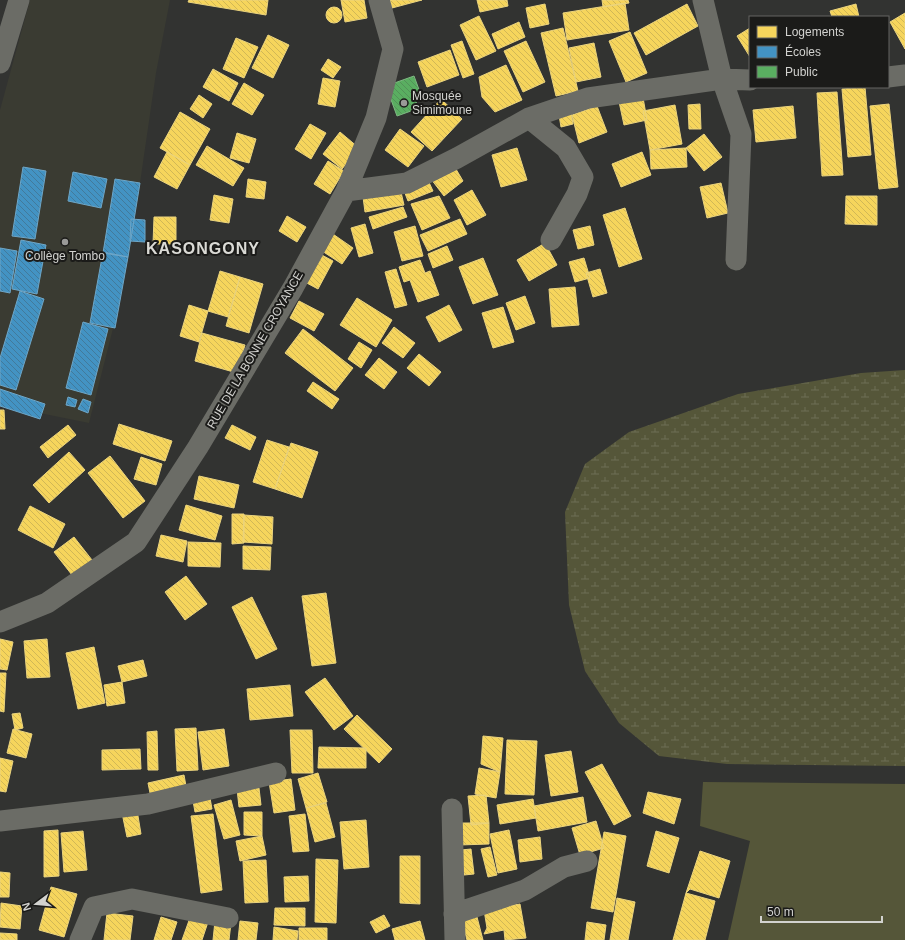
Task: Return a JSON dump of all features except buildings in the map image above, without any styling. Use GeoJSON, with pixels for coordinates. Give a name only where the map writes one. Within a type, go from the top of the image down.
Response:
{"type":"FeatureCollection","features":[{"type":"Feature","properties":{"kind":"street"},"geometry":{"type":"LineString","coordinates":[[0,63],[19,0]]}},
{"type":"Feature","properties":{"kind":"street","name":"RUE DE LA BONNE CROYANCE"},"geometry":{"type":"LineString","coordinates":[[0,622],[47,603],[136,542],[206,434],[293,288],[346,191],[376,118],[393,49],[379,0]]}},
{"type":"Feature","properties":{"kind":"street"},"geometry":{"type":"LineString","coordinates":[[703,0],[722,79],[741,134],[736,260]]}},
{"type":"Feature","properties":{"kind":"street"},"geometry":{"type":"LineString","coordinates":[[889,77],[905,75]]}},
{"type":"Feature","properties":{"kind":"street"},"geometry":{"type":"LineString","coordinates":[[346,191],[407,183],[457,158],[529,118],[588,98],[722,79],[749,80]]}},
{"type":"Feature","properties":{"kind":"street"},"geometry":{"type":"LineString","coordinates":[[529,118],[566,148],[583,177],[577,194],[551,240]]}},
{"type":"Feature","properties":{"kind":"street"},"geometry":{"type":"LineString","coordinates":[[0,821],[148,804],[276,773]]}},
{"type":"Feature","properties":{"kind":"street"},"geometry":{"type":"LineString","coordinates":[[452,809],[455,940]]}},
{"type":"Feature","properties":{"kind":"street"},"geometry":{"type":"LineString","coordinates":[[454,914],[524,890],[564,867],[587,860]]}},
{"type":"Feature","properties":{"kind":"street"},"geometry":{"type":"LineString","coordinates":[[80,940],[94,907],[132,899],[228,918]]}},
{"type":"Feature","properties":{"kind":"shaded area","name":"Collège Tombo"},"geometry":{"type":"Polygon","coordinates":[[[30,0],[170,0],[156,73],[140,183],[120,301],[89,423],[0,405],[0,110],[30,0]]]}},
{"type":"Feature","properties":{"kind":"green space"},"geometry":{"type":"Polygon","coordinates":[[[905,370],[905,766],[727,764],[659,756],[619,723],[585,671],[569,605],[565,512],[585,464],[629,432],[738,394],[861,373],[905,370]]]}},
{"type":"Feature","properties":{"kind":"green space"},"geometry":{"type":"Polygon","coordinates":[[[703,782],[905,784],[905,940],[728,940],[750,841],[700,826],[703,782]]]}},
{"type":"Feature","properties":{"kind":"place","name":"Mosquée Simimoune"},"geometry":{"type":"Point","coordinates":[404,103]}},
{"type":"Feature","properties":{"kind":"place","name":"Collège Tombo"},"geometry":{"type":"Point","coordinates":[65,242]}},
{"type":"Feature","properties":{"kind":"district","name":"KASONGONY"},"geometry":{"type":"Point","coordinates":[203,248]}}]}
